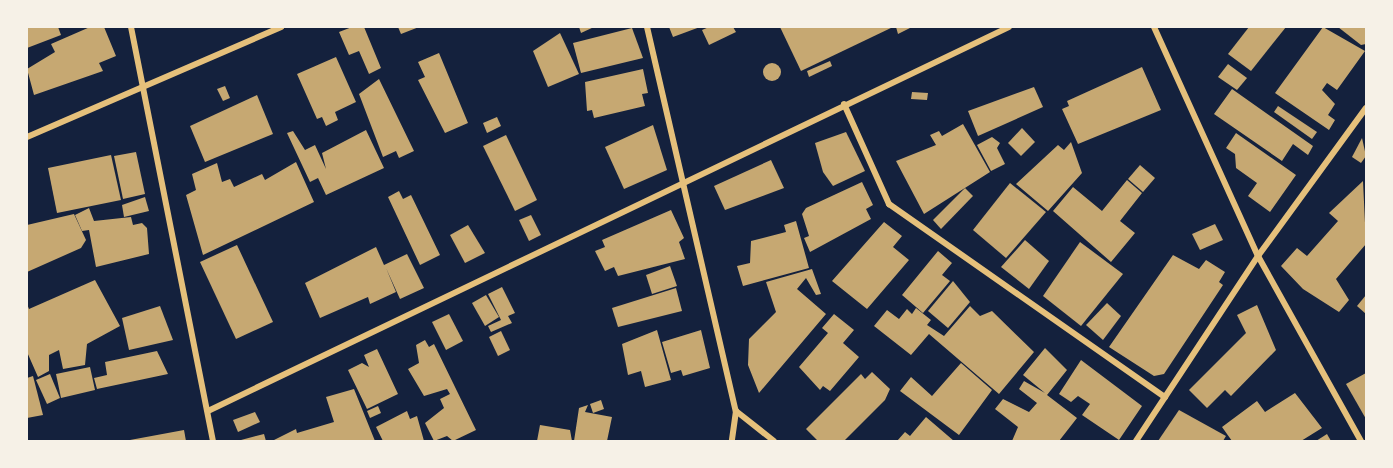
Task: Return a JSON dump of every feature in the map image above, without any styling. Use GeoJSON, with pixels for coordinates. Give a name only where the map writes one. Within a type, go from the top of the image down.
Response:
{"type":"FeatureCollection","features":[{"type":"Feature","properties":{"kind":"street"},"geometry":{"type":"LineString","coordinates":[[130,27],[213,441]]}},
{"type":"Feature","properties":{"kind":"street"},"geometry":{"type":"LineString","coordinates":[[27,137],[142,85],[281,27]]}},
{"type":"Feature","properties":{"kind":"street"},"geometry":{"type":"LineString","coordinates":[[646,27],[736,411],[732,441]]}},
{"type":"Feature","properties":{"kind":"street"},"geometry":{"type":"LineString","coordinates":[[208,411],[682,181],[1009,27]]}},
{"type":"Feature","properties":{"kind":"street"},"geometry":{"type":"LineString","coordinates":[[1154,27],[1258,256],[1361,441]]}},
{"type":"Feature","properties":{"kind":"street"},"geometry":{"type":"LineString","coordinates":[[844,104],[889,204],[1165,397]]}},
{"type":"Feature","properties":{"kind":"street"},"geometry":{"type":"LineString","coordinates":[[1136,441],[1258,256],[1366,108]]}},
{"type":"Feature","properties":{"kind":"street"},"geometry":{"type":"LineString","coordinates":[[736,411],[774,441]]}},
{"type":"Feature","properties":{"kind":"building"},"geometry":{"type":"Polygon","coordinates":[[[27,27],[58,27],[61,35],[27,48],[27,27]]]}},
{"type":"Feature","properties":{"kind":"building"},"geometry":{"type":"Polygon","coordinates":[[[90,27],[104,27],[116,56],[99,63],[103,71],[34,95],[27,69],[55,52],[51,44],[90,27]]]}},
{"type":"Feature","properties":{"kind":"building"},"geometry":{"type":"Polygon","coordinates":[[[352,27],[364,27],[381,68],[369,74],[359,51],[349,55],[339,32],[352,27]]]}},
{"type":"Feature","properties":{"kind":"building"},"geometry":{"type":"Polygon","coordinates":[[[398,27],[419,27],[401,34],[398,27]]]}},
{"type":"Feature","properties":{"kind":"building"},"geometry":{"type":"Polygon","coordinates":[[[579,27],[594,27],[581,33],[579,27]]]}},
{"type":"Feature","properties":{"kind":"building"},"geometry":{"type":"Polygon","coordinates":[[[669,27],[700,27],[673,37],[669,27]]]}},
{"type":"Feature","properties":{"kind":"building"},"geometry":{"type":"Polygon","coordinates":[[[709,27],[733,27],[736,32],[709,45],[702,30],[709,27]]]}},
{"type":"Feature","properties":{"kind":"building"},"geometry":{"type":"Polygon","coordinates":[[[780,27],[893,27],[801,71],[780,27]]]}},
{"type":"Feature","properties":{"kind":"building"},"geometry":{"type":"Polygon","coordinates":[[[896,27],[912,27],[898,34],[896,27]]]}},
{"type":"Feature","properties":{"kind":"building"},"geometry":{"type":"Polygon","coordinates":[[[1249,27],[1286,27],[1251,71],[1228,54],[1249,27]]]}},
{"type":"Feature","properties":{"kind":"building"},"geometry":{"type":"Polygon","coordinates":[[[1323,27],[1365,51],[1337,90],[1327,83],[1322,90],[1335,104],[1328,115],[1335,120],[1329,130],[1275,93],[1323,27]]]}},
{"type":"Feature","properties":{"kind":"building"},"geometry":{"type":"Polygon","coordinates":[[[1338,27],[1366,27],[1366,44],[1361,45],[1338,27]]]}},
{"type":"Feature","properties":{"kind":"building"},"geometry":{"type":"Polygon","coordinates":[[[632,28],[643,58],[581,73],[573,43],[632,28]]]}},
{"type":"Feature","properties":{"kind":"building"},"geometry":{"type":"Polygon","coordinates":[[[560,33],[579,74],[548,87],[533,51],[560,33]]]}},
{"type":"Feature","properties":{"kind":"building"},"geometry":{"type":"Polygon","coordinates":[[[439,53],[468,123],[445,133],[418,80],[425,77],[418,62],[439,53]]]}},
{"type":"Feature","properties":{"kind":"building"},"geometry":{"type":"Polygon","coordinates":[[[336,57],[356,102],[335,112],[338,120],[326,126],[322,117],[317,119],[297,74],[336,57]]]}},
{"type":"Feature","properties":{"kind":"building"},"geometry":{"type":"Polygon","coordinates":[[[830,61],[832,66],[809,77],[807,71],[830,61]]]}},
{"type":"Feature","properties":{"kind":"building"},"geometry":{"type":"Polygon","coordinates":[[[768,63],[776,63],[781,68],[779,79],[768,81],[763,76],[763,68],[768,63]]]}},
{"type":"Feature","properties":{"kind":"building"},"geometry":{"type":"Polygon","coordinates":[[[1228,64],[1247,78],[1237,90],[1218,77],[1228,64]]]}},
{"type":"Feature","properties":{"kind":"building"},"geometry":{"type":"Polygon","coordinates":[[[1142,67],[1161,110],[1078,144],[1062,109],[1069,106],[1067,101],[1142,67]]]}},
{"type":"Feature","properties":{"kind":"building"},"geometry":{"type":"Polygon","coordinates":[[[643,69],[648,93],[642,94],[645,106],[594,118],[592,110],[587,111],[585,82],[643,69]]]}},
{"type":"Feature","properties":{"kind":"building"},"geometry":{"type":"Polygon","coordinates":[[[379,79],[414,151],[399,158],[396,151],[383,157],[359,94],[379,79]]]}},
{"type":"Feature","properties":{"kind":"building"},"geometry":{"type":"Polygon","coordinates":[[[225,86],[230,98],[223,101],[217,89],[225,86]]]}},
{"type":"Feature","properties":{"kind":"building"},"geometry":{"type":"Polygon","coordinates":[[[1034,87],[1043,107],[978,136],[968,111],[1034,87]]]}},
{"type":"Feature","properties":{"kind":"building"},"geometry":{"type":"Polygon","coordinates":[[[1232,89],[1313,146],[1308,155],[1293,144],[1282,161],[1214,114],[1232,89]]]}},
{"type":"Feature","properties":{"kind":"building"},"geometry":{"type":"Polygon","coordinates":[[[912,92],[928,93],[927,100],[911,99],[912,92]]]}},
{"type":"Feature","properties":{"kind":"building"},"geometry":{"type":"Polygon","coordinates":[[[257,95],[273,134],[205,162],[190,126],[257,95]]]}},
{"type":"Feature","properties":{"kind":"building"},"geometry":{"type":"Polygon","coordinates":[[[1278,106],[1317,132],[1312,139],[1274,112],[1278,106]]]}},
{"type":"Feature","properties":{"kind":"building"},"geometry":{"type":"Polygon","coordinates":[[[497,117],[501,126],[487,133],[483,123],[497,117]]]}},
{"type":"Feature","properties":{"kind":"building"},"geometry":{"type":"Polygon","coordinates":[[[963,124],[990,172],[924,214],[896,161],[936,145],[930,135],[939,131],[942,136],[963,124]]]}},
{"type":"Feature","properties":{"kind":"building"},"geometry":{"type":"Polygon","coordinates":[[[653,125],[667,170],[624,189],[605,147],[653,125]]]}},
{"type":"Feature","properties":{"kind":"building"},"geometry":{"type":"Polygon","coordinates":[[[1022,128],[1035,142],[1021,156],[1008,143],[1022,128]]]}},
{"type":"Feature","properties":{"kind":"building"},"geometry":{"type":"Polygon","coordinates":[[[366,130],[384,168],[326,195],[318,178],[310,182],[287,133],[293,131],[305,150],[315,145],[326,169],[322,153],[366,130]]]}},
{"type":"Feature","properties":{"kind":"building"},"geometry":{"type":"Polygon","coordinates":[[[846,132],[865,171],[833,186],[823,172],[815,143],[846,132]]]}},
{"type":"Feature","properties":{"kind":"building"},"geometry":{"type":"Polygon","coordinates":[[[1236,133],[1296,175],[1270,212],[1248,196],[1257,183],[1236,168],[1235,154],[1226,148],[1236,133]]]}},
{"type":"Feature","properties":{"kind":"building"},"geometry":{"type":"Polygon","coordinates":[[[506,135],[537,200],[515,211],[483,146],[506,135]]]}},
{"type":"Feature","properties":{"kind":"building"},"geometry":{"type":"Polygon","coordinates":[[[992,137],[1000,143],[997,148],[1005,164],[991,171],[977,145],[992,137]]]}},
{"type":"Feature","properties":{"kind":"building"},"geometry":{"type":"Polygon","coordinates":[[[1362,138],[1366,156],[1361,163],[1352,157],[1362,138]]]}},
{"type":"Feature","properties":{"kind":"building"},"geometry":{"type":"Polygon","coordinates":[[[1071,142],[1082,173],[1048,211],[1016,184],[1058,145],[1064,150],[1071,142]]]}},
{"type":"Feature","properties":{"kind":"building"},"geometry":{"type":"Polygon","coordinates":[[[136,152],[145,194],[123,199],[114,156],[136,152]]]}},
{"type":"Feature","properties":{"kind":"building"},"geometry":{"type":"Polygon","coordinates":[[[111,155],[121,200],[57,213],[48,168],[111,155]]]}},
{"type":"Feature","properties":{"kind":"building"},"geometry":{"type":"Polygon","coordinates":[[[771,160],[784,188],[725,210],[714,186],[771,160]]]}},
{"type":"Feature","properties":{"kind":"building"},"geometry":{"type":"Polygon","coordinates":[[[296,162],[314,202],[203,255],[186,195],[196,190],[192,174],[217,163],[222,182],[230,179],[234,187],[262,174],[265,180],[296,162]]]}},
{"type":"Feature","properties":{"kind":"building"},"geometry":{"type":"Polygon","coordinates":[[[1140,165],[1155,178],[1143,192],[1128,179],[1140,165]]]}},
{"type":"Feature","properties":{"kind":"building"},"geometry":{"type":"Polygon","coordinates":[[[1127,180],[1142,193],[1120,221],[1135,233],[1111,262],[1053,211],[1073,187],[1102,211],[1127,180]]]}},
{"type":"Feature","properties":{"kind":"building"},"geometry":{"type":"Polygon","coordinates":[[[1363,181],[1366,244],[1336,279],[1349,300],[1339,312],[1303,289],[1281,266],[1297,248],[1307,256],[1338,221],[1329,213],[1363,181]]]}},
{"type":"Feature","properties":{"kind":"building"},"geometry":{"type":"Polygon","coordinates":[[[862,182],[873,205],[866,209],[871,219],[810,252],[804,238],[809,236],[802,214],[806,208],[862,182]]]}},
{"type":"Feature","properties":{"kind":"building"},"geometry":{"type":"Polygon","coordinates":[[[1010,183],[1046,212],[1006,258],[973,230],[1010,183]]]}},
{"type":"Feature","properties":{"kind":"building"},"geometry":{"type":"Polygon","coordinates":[[[965,188],[973,196],[941,229],[933,220],[965,188]]]}},
{"type":"Feature","properties":{"kind":"building"},"geometry":{"type":"Polygon","coordinates":[[[399,191],[403,199],[411,195],[440,255],[420,265],[388,197],[399,191]]]}},
{"type":"Feature","properties":{"kind":"building"},"geometry":{"type":"Polygon","coordinates":[[[145,197],[149,211],[124,217],[122,205],[145,197]]]}},
{"type":"Feature","properties":{"kind":"building"},"geometry":{"type":"Polygon","coordinates":[[[89,208],[94,221],[131,217],[133,225],[142,223],[147,228],[149,254],[96,267],[89,230],[82,231],[75,215],[89,208]]]}},
{"type":"Feature","properties":{"kind":"building"},"geometry":{"type":"Polygon","coordinates":[[[671,210],[684,238],[679,242],[685,259],[618,276],[614,267],[605,271],[595,251],[605,247],[602,240],[671,210]]]}},
{"type":"Feature","properties":{"kind":"building"},"geometry":{"type":"Polygon","coordinates":[[[74,214],[86,240],[81,248],[27,272],[27,225],[74,214]]]}},
{"type":"Feature","properties":{"kind":"building"},"geometry":{"type":"Polygon","coordinates":[[[531,215],[541,235],[529,241],[519,220],[531,215]]]}},
{"type":"Feature","properties":{"kind":"building"},"geometry":{"type":"Polygon","coordinates":[[[796,221],[809,268],[743,286],[737,266],[750,263],[751,241],[786,232],[784,225],[796,221]]]}},
{"type":"Feature","properties":{"kind":"building"},"geometry":{"type":"Polygon","coordinates":[[[884,222],[902,236],[893,247],[909,260],[867,309],[832,281],[884,222]]]}},
{"type":"Feature","properties":{"kind":"building"},"geometry":{"type":"Polygon","coordinates":[[[1215,224],[1223,240],[1200,250],[1192,234],[1215,224]]]}},
{"type":"Feature","properties":{"kind":"building"},"geometry":{"type":"Polygon","coordinates":[[[468,225],[485,253],[465,263],[450,235],[468,225]]]}},
{"type":"Feature","properties":{"kind":"building"},"geometry":{"type":"Polygon","coordinates":[[[1025,240],[1049,261],[1029,289],[1001,267],[1025,240]]]}},
{"type":"Feature","properties":{"kind":"building"},"geometry":{"type":"Polygon","coordinates":[[[1080,242],[1123,274],[1081,326],[1043,296],[1080,242]]]}},
{"type":"Feature","properties":{"kind":"building"},"geometry":{"type":"Polygon","coordinates":[[[237,245],[273,322],[236,339],[200,262],[237,245]]]}},
{"type":"Feature","properties":{"kind":"building"},"geometry":{"type":"Polygon","coordinates":[[[376,247],[384,265],[407,254],[424,288],[400,299],[386,268],[396,292],[370,304],[368,297],[320,318],[305,283],[376,247]]]}},
{"type":"Feature","properties":{"kind":"building"},"geometry":{"type":"Polygon","coordinates":[[[938,251],[952,263],[942,275],[950,281],[923,313],[902,295],[938,251]]]}},
{"type":"Feature","properties":{"kind":"building"},"geometry":{"type":"Polygon","coordinates":[[[1173,255],[1199,269],[1206,260],[1225,272],[1219,282],[1223,285],[1164,374],[1154,376],[1109,347],[1173,255]]]}},
{"type":"Feature","properties":{"kind":"building"},"geometry":{"type":"Polygon","coordinates":[[[670,266],[677,286],[652,294],[646,275],[670,266]]]}},
{"type":"Feature","properties":{"kind":"building"},"geometry":{"type":"Polygon","coordinates":[[[812,269],[821,294],[816,295],[806,278],[797,289],[826,314],[759,393],[748,365],[749,339],[776,312],[766,282],[812,269]]]}},
{"type":"Feature","properties":{"kind":"building"},"geometry":{"type":"Polygon","coordinates":[[[95,280],[120,326],[87,344],[85,365],[63,369],[59,350],[49,355],[49,371],[38,377],[27,352],[27,304],[29,309],[95,280]]]}},
{"type":"Feature","properties":{"kind":"building"},"geometry":{"type":"Polygon","coordinates":[[[953,281],[970,302],[948,328],[928,311],[953,281]]]}},
{"type":"Feature","properties":{"kind":"building"},"geometry":{"type":"Polygon","coordinates":[[[502,287],[515,313],[508,316],[512,323],[491,332],[488,326],[501,320],[488,294],[502,287]]]}},
{"type":"Feature","properties":{"kind":"building"},"geometry":{"type":"Polygon","coordinates":[[[676,288],[682,311],[618,327],[612,308],[676,288]]]}},
{"type":"Feature","properties":{"kind":"building"},"geometry":{"type":"Polygon","coordinates":[[[486,295],[499,317],[485,326],[472,303],[486,295]]]}},
{"type":"Feature","properties":{"kind":"building"},"geometry":{"type":"Polygon","coordinates":[[[1366,295],[1366,314],[1357,306],[1366,295]]]}},
{"type":"Feature","properties":{"kind":"building"},"geometry":{"type":"Polygon","coordinates":[[[1107,303],[1121,316],[1103,340],[1086,325],[1107,303]]]}},
{"type":"Feature","properties":{"kind":"building"},"geometry":{"type":"Polygon","coordinates":[[[1257,305],[1276,350],[1231,396],[1225,390],[1207,408],[1189,390],[1246,333],[1237,315],[1257,305]]]}},
{"type":"Feature","properties":{"kind":"building"},"geometry":{"type":"Polygon","coordinates":[[[160,306],[173,340],[129,350],[122,318],[160,306]]]}},
{"type":"Feature","properties":{"kind":"building"},"geometry":{"type":"Polygon","coordinates":[[[970,306],[980,316],[992,311],[1034,352],[999,394],[929,334],[911,355],[874,326],[887,310],[899,319],[907,309],[912,314],[916,308],[931,320],[927,325],[944,336],[970,306]]]}},
{"type":"Feature","properties":{"kind":"building"},"geometry":{"type":"Polygon","coordinates":[[[449,314],[463,341],[446,350],[432,322],[449,314]]]}},
{"type":"Feature","properties":{"kind":"building"},"geometry":{"type":"Polygon","coordinates":[[[834,314],[854,330],[843,343],[859,357],[830,391],[823,386],[820,390],[799,367],[828,333],[822,328],[834,314]]]}},
{"type":"Feature","properties":{"kind":"building"},"geometry":{"type":"Polygon","coordinates":[[[657,330],[671,380],[645,387],[641,371],[628,375],[622,344],[657,330]]]}},
{"type":"Feature","properties":{"kind":"building"},"geometry":{"type":"Polygon","coordinates":[[[701,330],[710,368],[683,376],[681,370],[671,373],[662,342],[701,330]]]}},
{"type":"Feature","properties":{"kind":"building"},"geometry":{"type":"Polygon","coordinates":[[[501,331],[510,350],[498,356],[489,337],[501,331]]]}},
{"type":"Feature","properties":{"kind":"building"},"geometry":{"type":"Polygon","coordinates":[[[425,340],[429,347],[434,344],[476,430],[453,441],[447,436],[434,441],[425,423],[444,408],[440,399],[450,394],[447,389],[424,396],[408,369],[419,363],[416,345],[425,340]]]}},
{"type":"Feature","properties":{"kind":"building"},"geometry":{"type":"Polygon","coordinates":[[[1045,348],[1067,370],[1047,395],[1077,418],[1059,441],[1012,441],[1018,427],[995,409],[1003,399],[1029,412],[1037,403],[1019,389],[1024,381],[1045,393],[1023,375],[1045,348]]]}},
{"type":"Feature","properties":{"kind":"building"},"geometry":{"type":"Polygon","coordinates":[[[377,349],[398,394],[367,409],[348,370],[362,363],[369,367],[364,355],[377,349]]]}},
{"type":"Feature","properties":{"kind":"building"},"geometry":{"type":"Polygon","coordinates":[[[157,351],[168,374],[97,389],[94,378],[107,375],[105,362],[157,351]]]}},
{"type":"Feature","properties":{"kind":"building"},"geometry":{"type":"Polygon","coordinates":[[[1081,360],[1142,406],[1119,440],[1082,415],[1090,404],[1078,396],[1071,402],[1059,394],[1081,360]]]}},
{"type":"Feature","properties":{"kind":"building"},"geometry":{"type":"Polygon","coordinates":[[[961,363],[992,390],[959,435],[900,391],[911,377],[932,396],[961,363]]]}},
{"type":"Feature","properties":{"kind":"building"},"geometry":{"type":"Polygon","coordinates":[[[90,367],[95,390],[61,398],[56,374],[90,367]]]}},
{"type":"Feature","properties":{"kind":"building"},"geometry":{"type":"Polygon","coordinates":[[[872,372],[890,389],[885,400],[844,441],[818,441],[806,429],[861,374],[865,379],[872,372]]]}},
{"type":"Feature","properties":{"kind":"building"},"geometry":{"type":"Polygon","coordinates":[[[1366,373],[1366,419],[1346,384],[1366,373]]]}},
{"type":"Feature","properties":{"kind":"building"},"geometry":{"type":"Polygon","coordinates":[[[50,374],[60,398],[47,404],[36,380],[50,374]]]}},
{"type":"Feature","properties":{"kind":"building"},"geometry":{"type":"Polygon","coordinates":[[[33,376],[43,415],[27,418],[27,378],[33,376]]]}},
{"type":"Feature","properties":{"kind":"building"},"geometry":{"type":"Polygon","coordinates":[[[354,389],[375,441],[272,441],[296,429],[297,433],[334,422],[326,397],[354,389]]]}},
{"type":"Feature","properties":{"kind":"building"},"geometry":{"type":"Polygon","coordinates":[[[1295,393],[1322,428],[1301,441],[1232,441],[1222,427],[1257,401],[1265,412],[1295,393]]]}},
{"type":"Feature","properties":{"kind":"building"},"geometry":{"type":"Polygon","coordinates":[[[601,400],[604,409],[593,413],[590,404],[601,400]]]}},
{"type":"Feature","properties":{"kind":"building"},"geometry":{"type":"Polygon","coordinates":[[[588,405],[585,412],[612,417],[607,441],[574,441],[579,408],[588,405]]]}},
{"type":"Feature","properties":{"kind":"building"},"geometry":{"type":"Polygon","coordinates":[[[378,406],[381,413],[370,418],[367,411],[378,406]]]}},
{"type":"Feature","properties":{"kind":"building"},"geometry":{"type":"Polygon","coordinates":[[[1179,410],[1226,436],[1223,441],[1158,441],[1179,410]]]}},
{"type":"Feature","properties":{"kind":"building"},"geometry":{"type":"Polygon","coordinates":[[[407,411],[410,419],[417,416],[424,441],[383,441],[376,427],[407,411]]]}},
{"type":"Feature","properties":{"kind":"building"},"geometry":{"type":"Polygon","coordinates":[[[255,412],[260,422],[238,432],[233,420],[255,412]]]}},
{"type":"Feature","properties":{"kind":"building"},"geometry":{"type":"Polygon","coordinates":[[[926,417],[954,441],[897,441],[905,432],[910,436],[926,417]]]}},
{"type":"Feature","properties":{"kind":"building"},"geometry":{"type":"Polygon","coordinates":[[[540,425],[570,430],[572,441],[537,441],[540,425]]]}},
{"type":"Feature","properties":{"kind":"building"},"geometry":{"type":"Polygon","coordinates":[[[184,430],[186,441],[130,441],[130,440],[184,430]]]}},
{"type":"Feature","properties":{"kind":"building"},"geometry":{"type":"Polygon","coordinates":[[[264,434],[266,441],[241,441],[241,440],[264,434]]]}},
{"type":"Feature","properties":{"kind":"building"},"geometry":{"type":"Polygon","coordinates":[[[1327,434],[1331,441],[1316,441],[1327,434]]]}}]}
